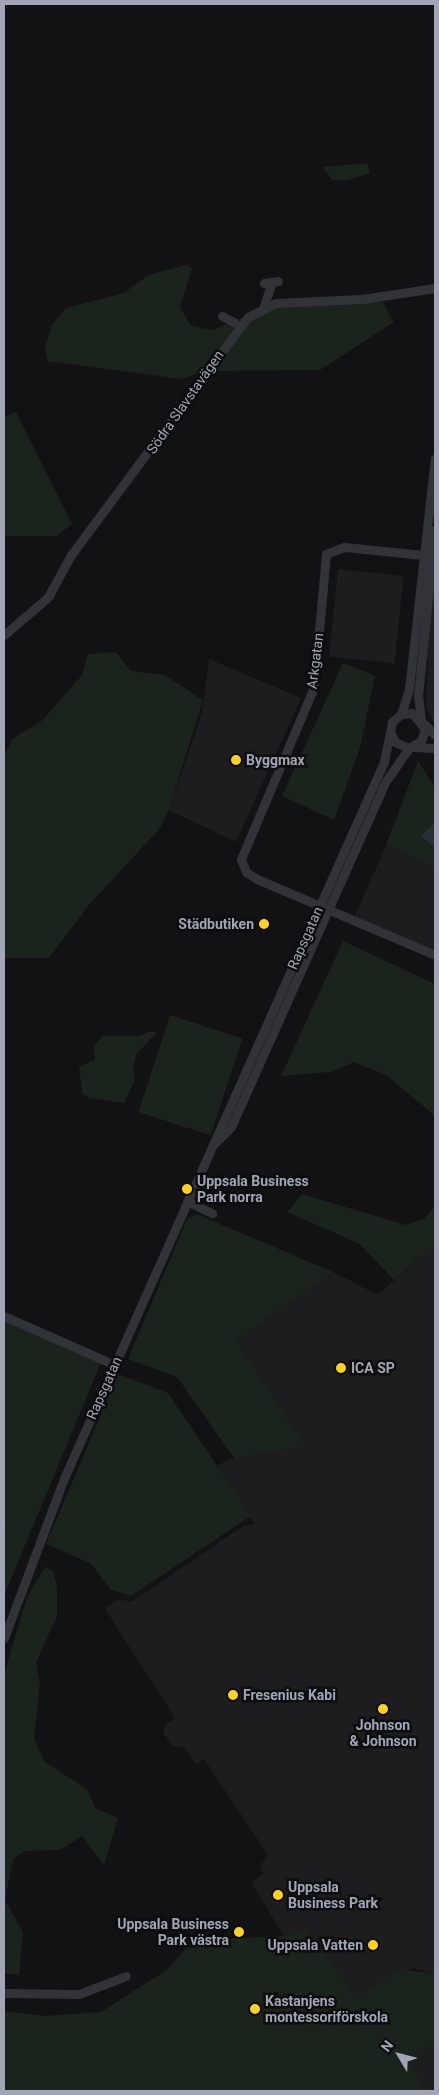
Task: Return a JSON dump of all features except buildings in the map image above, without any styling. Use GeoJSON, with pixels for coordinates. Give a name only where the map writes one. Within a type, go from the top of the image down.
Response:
{"type":"FeatureCollection","features":[{"type":"Feature","properties":{"kind":"street"},"geometry":{"type":"LineString","coordinates":[[263,309],[271,283]]}},
{"type":"Feature","properties":{"kind":"street","name":"Södra Slavstavägen"},"geometry":{"type":"LineString","coordinates":[[4,635],[48,597],[71,555],[132,478],[216,354],[248,317],[276,302],[362,299],[435,288]]}},
{"type":"Feature","properties":{"kind":"street"},"geometry":{"type":"LineString","coordinates":[[222,316],[234,322]]}},
{"type":"Feature","properties":{"kind":"street"},"geometry":{"type":"LineString","coordinates":[[412,747],[424,738],[418,696],[435,458]]}},
{"type":"Feature","properties":{"kind":"street"},"geometry":{"type":"LineString","coordinates":[[435,530],[429,556],[409,689],[400,714],[392,722],[391,733],[395,742],[412,747],[435,748]]}},
{"type":"Feature","properties":{"kind":"street","name":"Arkgatan"},"geometry":{"type":"LineString","coordinates":[[429,556],[344,547],[333,548],[322,563],[314,687],[241,859],[246,872],[257,879],[435,955]]}},
{"type":"Feature","properties":{"kind":"street"},"geometry":{"type":"LineString","coordinates":[[400,714],[412,713],[435,735]]}},
{"type":"Feature","properties":{"kind":"street","name":"Rapsgatan"},"geometry":{"type":"LineString","coordinates":[[324,908],[384,762],[391,733]]}},
{"type":"Feature","properties":{"kind":"street","name":"Rapsgatan"},"geometry":{"type":"LineString","coordinates":[[4,1638],[41,1536],[187,1201],[324,908],[386,781],[412,747]]}},
{"type":"Feature","properties":{"kind":"street"},"geometry":{"type":"LineString","coordinates":[[187,1201],[212,1212]]}},
{"type":"Feature","properties":{"kind":"street"},"geometry":{"type":"LineString","coordinates":[[4,1316],[114,1365]]}},
{"type":"Feature","properties":{"kind":"street"},"geometry":{"type":"LineString","coordinates":[[4,1994],[79,1994],[126,1976]]}},
{"type":"Feature","properties":{"kind":"shaded area"},"geometry":{"type":"Polygon","coordinates":[[[368,164],[370,173],[348,180],[332,180],[323,167],[368,164]]]}},
{"type":"Feature","properties":{"kind":"shaded area"},"geometry":{"type":"Polygon","coordinates":[[[186,265],[192,268],[180,307],[191,326],[213,330],[276,303],[380,297],[394,322],[320,370],[205,371],[181,379],[48,361],[45,347],[52,325],[66,308],[124,293],[148,275],[186,265]]]}},
{"type":"Feature","properties":{"kind":"shaded area"},"geometry":{"type":"Polygon","coordinates":[[[16,412],[72,524],[57,536],[4,536],[4,416],[16,412]]]}},
{"type":"Feature","properties":{"kind":"shaded area"},"geometry":{"type":"Polygon","coordinates":[[[435,525],[435,725],[426,707],[428,658],[422,657],[435,525]]]}},
{"type":"Feature","properties":{"kind":"shaded area"},"geometry":{"type":"Polygon","coordinates":[[[338,569],[404,576],[394,663],[329,657],[338,569]]]}},
{"type":"Feature","properties":{"kind":"shaded area"},"geometry":{"type":"Polygon","coordinates":[[[116,652],[131,671],[165,675],[203,700],[169,810],[160,828],[89,905],[49,958],[4,958],[4,757],[12,739],[43,720],[82,675],[88,654],[116,652]]]}},
{"type":"Feature","properties":{"kind":"shaded area"},"geometry":{"type":"Polygon","coordinates":[[[209,659],[301,698],[236,842],[169,810],[202,713],[209,659]]]}},
{"type":"Feature","properties":{"kind":"shaded area"},"geometry":{"type":"Polygon","coordinates":[[[343,663],[375,676],[360,748],[334,820],[282,796],[343,663]]]}},
{"type":"Feature","properties":{"kind":"shaded area"},"geometry":{"type":"Polygon","coordinates":[[[418,761],[435,787],[435,868],[386,845],[418,761]]]}},
{"type":"Feature","properties":{"kind":"shaded area"},"geometry":{"type":"Polygon","coordinates":[[[435,823],[435,848],[421,836],[435,823]]]}},
{"type":"Feature","properties":{"kind":"shaded area"},"geometry":{"type":"Polygon","coordinates":[[[386,845],[435,868],[435,951],[355,916],[386,845]]]}},
{"type":"Feature","properties":{"kind":"shaded area"},"geometry":{"type":"Polygon","coordinates":[[[343,941],[435,984],[435,1116],[386,1075],[354,1062],[331,1072],[281,1076],[343,941]]]}},
{"type":"Feature","properties":{"kind":"shaded area"},"geometry":{"type":"Polygon","coordinates":[[[170,1015],[242,1038],[211,1135],[138,1112],[170,1015]]]}},
{"type":"Feature","properties":{"kind":"shaded area"},"geometry":{"type":"Polygon","coordinates":[[[151,1031],[157,1033],[137,1053],[133,1065],[135,1080],[124,1103],[88,1098],[82,1093],[79,1066],[95,1060],[94,1046],[103,1036],[139,1036],[151,1031]]]}},
{"type":"Feature","properties":{"kind":"shaded area"},"geometry":{"type":"Polygon","coordinates":[[[302,1194],[406,1225],[424,1219],[435,1206],[435,1245],[394,1280],[360,1244],[287,1212],[302,1194]]]}},
{"type":"Feature","properties":{"kind":"shaded area"},"geometry":{"type":"Polygon","coordinates":[[[197,1214],[333,1272],[236,1341],[305,1446],[234,1458],[177,1377],[128,1359],[187,1219],[197,1214]]]}},
{"type":"Feature","properties":{"kind":"shaded area"},"geometry":{"type":"Polygon","coordinates":[[[435,1245],[435,1974],[413,1968],[357,2000],[306,1928],[284,1936],[251,1882],[264,1874],[259,1867],[268,1855],[204,1759],[196,1764],[185,1748],[173,1746],[163,1733],[165,1725],[175,1718],[105,1609],[118,1599],[131,1602],[243,1526],[255,1524],[217,1465],[234,1458],[236,1341],[333,1272],[378,1295],[435,1245]]]}},
{"type":"Feature","properties":{"kind":"shaded area"},"geometry":{"type":"Polygon","coordinates":[[[4,1316],[102,1360],[4,1596],[4,1316]]]}},
{"type":"Feature","properties":{"kind":"shaded area"},"geometry":{"type":"Polygon","coordinates":[[[118,1374],[168,1393],[251,1516],[131,1596],[111,1590],[90,1563],[46,1544],[118,1374]]]}},
{"type":"Feature","properties":{"kind":"shaded area"},"geometry":{"type":"Polygon","coordinates":[[[45,1567],[53,1571],[57,1586],[57,1616],[36,1663],[40,1683],[34,1739],[45,1762],[88,1790],[95,1808],[118,1818],[104,1865],[82,1836],[60,1850],[24,1851],[13,1859],[5,1900],[23,1932],[19,1975],[4,1973],[4,1674],[27,1597],[45,1567]]]}},
{"type":"Feature","properties":{"kind":"shaded area"},"geometry":{"type":"Polygon","coordinates":[[[306,1928],[357,1999],[399,1969],[435,1974],[435,2043],[410,2063],[428,2091],[4,2091],[4,2011],[44,2016],[101,2012],[168,1969],[193,1940],[284,1936],[306,1928]]]}},
{"type":"Feature","properties":{"kind":"shaded area"},"geometry":{"type":"Polygon","coordinates":[[[435,2043],[435,2091],[428,2091],[409,2062],[435,2043]]]}},
{"type":"Feature","properties":{"kind":"place","name":"Byggmax"},"geometry":{"type":"Point","coordinates":[236,760]}},
{"type":"Feature","properties":{"kind":"place","name":"Städbutiken"},"geometry":{"type":"Point","coordinates":[264,924]}},
{"type":"Feature","properties":{"kind":"place","name":"Uppsala Business Park norra"},"geometry":{"type":"Point","coordinates":[187,1189]}},
{"type":"Feature","properties":{"kind":"place","name":"ICA SP"},"geometry":{"type":"Point","coordinates":[341,1368]}},
{"type":"Feature","properties":{"kind":"place","name":"Fresenius Kabi"},"geometry":{"type":"Point","coordinates":[233,1695]}},
{"type":"Feature","properties":{"kind":"place","name":"Johnson & Johnson"},"geometry":{"type":"Point","coordinates":[383,1709]}},
{"type":"Feature","properties":{"kind":"place","name":"Uppsala Business Park"},"geometry":{"type":"Point","coordinates":[278,1895]}},
{"type":"Feature","properties":{"kind":"place","name":"Uppsala Business Park västra"},"geometry":{"type":"Point","coordinates":[239,1932]}},
{"type":"Feature","properties":{"kind":"place","name":"Uppsala Vatten"},"geometry":{"type":"Point","coordinates":[373,1945]}},
{"type":"Feature","properties":{"kind":"place","name":"Kastanjens montessoriförskola"},"geometry":{"type":"Point","coordinates":[255,2009]}}]}
